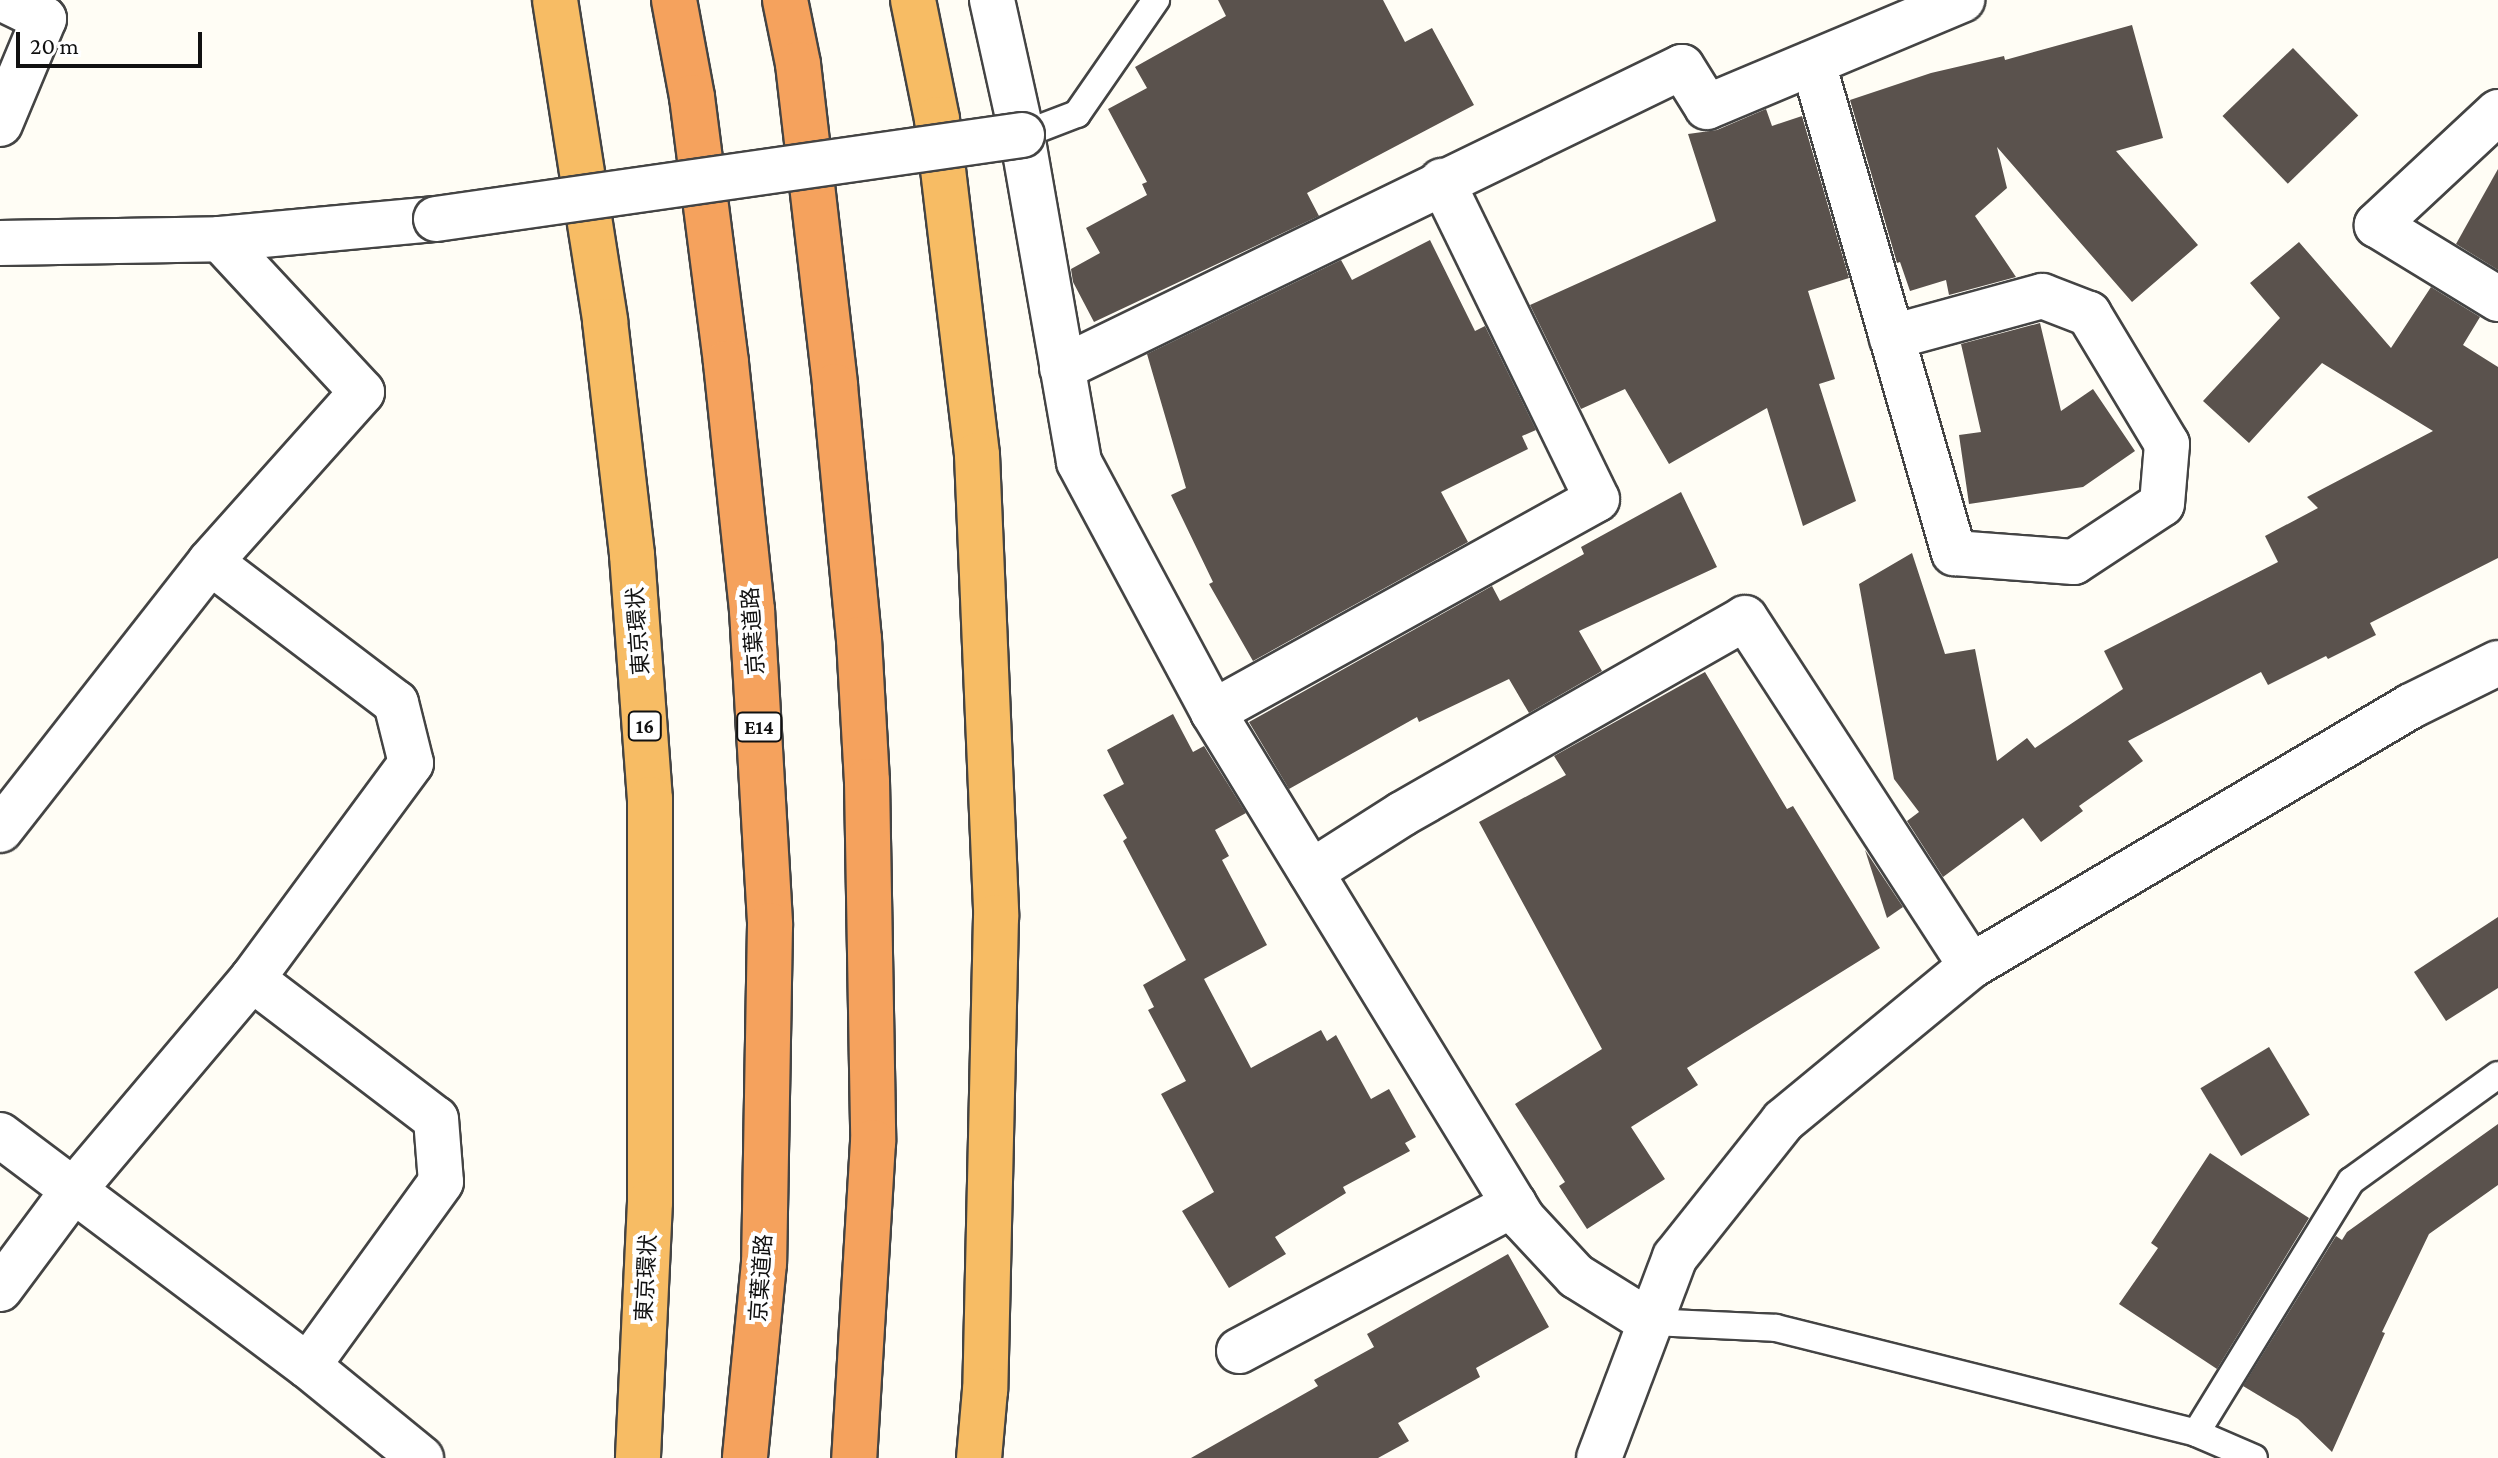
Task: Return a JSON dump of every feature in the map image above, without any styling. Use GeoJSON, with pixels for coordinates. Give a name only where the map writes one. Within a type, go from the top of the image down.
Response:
{"type":"FeatureCollection","features":[{"type":"Feature","properties":{"kind":"highway","name":"東京環状"},"geometry":{"type":"LineString","coordinates":[[555,0],[605,321],[632,555],[650,799],[650,1202],[638,1458]]}},
{"type":"Feature","properties":{"kind":"highway","name":"京葉道路"},"geometry":{"type":"LineString","coordinates":[[674,0],[692,97],[718,300],[752,610],[770,925],[764,1263],[745,1458]]}},
{"type":"Feature","properties":{"kind":"highway"},"geometry":{"type":"LineString","coordinates":[[785,0],[798,64],[835,386],[859,639],[867,781],[873,1142],[854,1458]]}},
{"type":"Feature","properties":{"kind":"highway"},"geometry":{"type":"LineString","coordinates":[[913,0],[937,119],[977,455],[996,917],[985,1390],[979,1458]]}},
{"type":"Feature","properties":{"kind":"street"},"geometry":{"type":"LineString","coordinates":[[0,124],[44,19],[5,0]]}},
{"type":"Feature","properties":{"kind":"street"},"geometry":{"type":"LineString","coordinates":[[992,0],[1022,135],[1079,462],[1213,712],[1514,1204],[1576,1276],[1650,1322]]}},
{"type":"Feature","properties":{"kind":"street"},"geometry":{"type":"LineString","coordinates":[[1062,368],[1682,67],[1707,107],[1962,0]]}},
{"type":"Feature","properties":{"kind":"street"},"geometry":{"type":"LineString","coordinates":[[1813,63],[1954,553],[2074,562],[2162,504],[2167,444],[2089,314],[2042,296],[1892,337]]}},
{"type":"Feature","properties":{"kind":"street"},"geometry":{"type":"LineString","coordinates":[[2498,112],[2377,225],[2498,299]]}},
{"type":"Feature","properties":{"kind":"street"},"geometry":{"type":"LineString","coordinates":[[0,243],[220,239],[436,219],[1022,135]]}},
{"type":"Feature","properties":{"kind":"street"},"geometry":{"type":"LineString","coordinates":[[1213,712],[1597,499],[1442,181]]}},
{"type":"Feature","properties":{"kind":"street"},"geometry":{"type":"LineString","coordinates":[[0,830],[210,562],[362,392],[220,239]]}},
{"type":"Feature","properties":{"kind":"street"},"geometry":{"type":"LineString","coordinates":[[0,1289],[72,1192],[252,979],[411,763],[396,703],[210,562]]}},
{"type":"Feature","properties":{"kind":"street"},"geometry":{"type":"LineString","coordinates":[[1311,872],[1402,814],[1745,618],[1971,966]]}},
{"type":"Feature","properties":{"kind":"street"},"geometry":{"type":"LineString","coordinates":[[1599,1458],[1675,1257],[1783,1121],[1971,966],[2411,706],[2498,663]]}},
{"type":"Feature","properties":{"kind":"street"},"geometry":{"type":"LineString","coordinates":[[252,979],[436,1119],[441,1182],[308,1366]]}},
{"type":"Feature","properties":{"kind":"street"},"geometry":{"type":"LineString","coordinates":[[0,1135],[308,1366],[421,1458]]}},
{"type":"Feature","properties":{"kind":"street"},"geometry":{"type":"LineString","coordinates":[[1239,1351],[1514,1204]]}},
{"type":"Feature","properties":{"kind":"lane"},"geometry":{"type":"LineString","coordinates":[[1022,135],[1077,114],[1156,0]]}},
{"type":"Feature","properties":{"kind":"lane"},"geometry":{"type":"LineString","coordinates":[[2196,1433],[2351,1181],[2498,1075]]}},
{"type":"Feature","properties":{"kind":"lane"},"geometry":{"type":"LineString","coordinates":[[1650,1322],[1776,1328],[2196,1433],[2254,1458]]}},
{"type":"Feature","properties":{"kind":"building"},"geometry":{"type":"Polygon","coordinates":[[[1218,0],[1383,0],[1405,42],[1432,28],[1474,105],[1307,193],[1319,216],[1094,322],[1073,282],[1071,269],[1100,253],[1086,228],[1147,195],[1142,184],[1147,182],[1108,109],[1147,88],[1135,67],[1226,16],[1218,0]]]}},
{"type":"Feature","properties":{"kind":"building"},"geometry":{"type":"Polygon","coordinates":[[[2132,25],[2163,138],[2116,151],[2198,245],[2132,302],[1997,147],[2007,188],[1975,216],[2016,277],[1949,295],[1946,280],[1910,291],[1900,262],[1897,263],[1850,100],[1931,73],[2004,56],[2005,60],[2132,25]]]}},
{"type":"Feature","properties":{"kind":"building"},"geometry":{"type":"Polygon","coordinates":[[[2293,48],[2358,116],[2288,184],[2223,116],[2293,48]]]}},
{"type":"Feature","properties":{"kind":"building"},"geometry":{"type":"Polygon","coordinates":[[[1766,109],[1772,126],[1802,116],[1849,278],[1808,291],[1835,379],[1819,384],[1856,501],[1803,526],[1767,408],[1669,464],[1625,389],[1581,409],[1530,305],[1716,221],[1688,134],[1717,130],[1766,109]]]}},
{"type":"Feature","properties":{"kind":"building"},"geometry":{"type":"Polygon","coordinates":[[[2498,169],[2498,270],[2456,244],[2498,169]]]}},
{"type":"Feature","properties":{"kind":"building"},"geometry":{"type":"Polygon","coordinates":[[[1430,240],[1475,331],[1485,326],[1536,430],[1522,436],[1528,449],[1441,492],[1468,542],[1253,661],[1209,584],[1213,582],[1171,495],[1186,488],[1147,354],[1341,260],[1352,280],[1430,240]]]}},
{"type":"Feature","properties":{"kind":"building"},"geometry":{"type":"Polygon","coordinates":[[[2299,242],[2391,348],[2431,287],[2480,317],[2463,345],[2498,367],[2498,558],[2370,623],[2376,635],[2328,659],[2326,656],[2268,685],[2261,672],[2128,741],[2143,761],[2079,806],[2083,811],[2041,842],[2023,818],[1943,877],[1907,821],[1919,812],[1894,779],[1859,584],[1912,553],[1945,654],[1975,649],[1997,761],[2027,738],[2035,748],[2123,689],[2104,651],[2278,562],[2265,536],[2318,508],[2307,497],[2433,431],[2322,363],[2249,443],[2203,401],[2280,318],[2250,283],[2299,242]]]}},
{"type":"Feature","properties":{"kind":"building"},"geometry":{"type":"Polygon","coordinates":[[[2040,323],[2061,411],[2093,389],[2135,451],[2083,487],[1969,504],[1959,435],[1981,432],[1961,344],[2040,323]]]}},
{"type":"Feature","properties":{"kind":"building"},"geometry":{"type":"Polygon","coordinates":[[[1681,492],[1717,567],[1579,631],[1602,671],[1529,713],[1509,679],[1419,722],[1417,717],[1289,789],[1249,722],[1492,586],[1500,601],[1584,554],[1581,547],[1681,492]]]}},
{"type":"Feature","properties":{"kind":"building"},"geometry":{"type":"Polygon","coordinates":[[[1705,672],[1787,809],[1793,806],[1880,948],[1687,1068],[1698,1085],[1631,1127],[1665,1179],[1587,1229],[1559,1186],[1565,1182],[1515,1104],[1602,1049],[1479,822],[1566,775],[1554,756],[1705,672]]]}},
{"type":"Feature","properties":{"kind":"building"},"geometry":{"type":"Polygon","coordinates":[[[1173,714],[1193,752],[1204,746],[1246,813],[1215,830],[1229,856],[1222,860],[1267,945],[1204,979],[1251,1068],[1321,1030],[1327,1041],[1336,1035],[1371,1099],[1389,1089],[1416,1137],[1405,1143],[1410,1151],[1343,1187],[1346,1193],[1275,1237],[1286,1254],[1229,1288],[1182,1211],[1214,1192],[1161,1094],[1186,1081],[1148,1010],[1154,1007],[1143,985],[1186,960],[1123,841],[1127,838],[1103,795],[1124,784],[1107,750],[1173,714]]]}},
{"type":"Feature","properties":{"kind":"building"},"geometry":{"type":"Polygon","coordinates":[[[1865,850],[1903,907],[1887,918],[1865,850]]]}},
{"type":"Feature","properties":{"kind":"building"},"geometry":{"type":"Polygon","coordinates":[[[2498,917],[2498,988],[2446,1021],[2414,972],[2498,917]]]}},
{"type":"Feature","properties":{"kind":"building"},"geometry":{"type":"Polygon","coordinates":[[[2269,1047],[2310,1115],[2241,1156],[2200,1088],[2269,1047]]]}},
{"type":"Feature","properties":{"kind":"building"},"geometry":{"type":"Polygon","coordinates":[[[2498,1124],[2498,1185],[2429,1234],[2382,1332],[2385,1333],[2332,1452],[2298,1419],[2243,1386],[2336,1236],[2342,1240],[2347,1232],[2498,1124]]]}},
{"type":"Feature","properties":{"kind":"building"},"geometry":{"type":"Polygon","coordinates":[[[2210,1153],[2309,1218],[2217,1369],[2119,1304],[2158,1248],[2151,1243],[2210,1153]]]}},
{"type":"Feature","properties":{"kind":"building"},"geometry":{"type":"Polygon","coordinates":[[[1508,1254],[1549,1327],[1476,1368],[1480,1377],[1398,1423],[1409,1441],[1378,1458],[1191,1458],[1318,1386],[1314,1380],[1374,1347],[1367,1334],[1508,1254]]]}}]}
